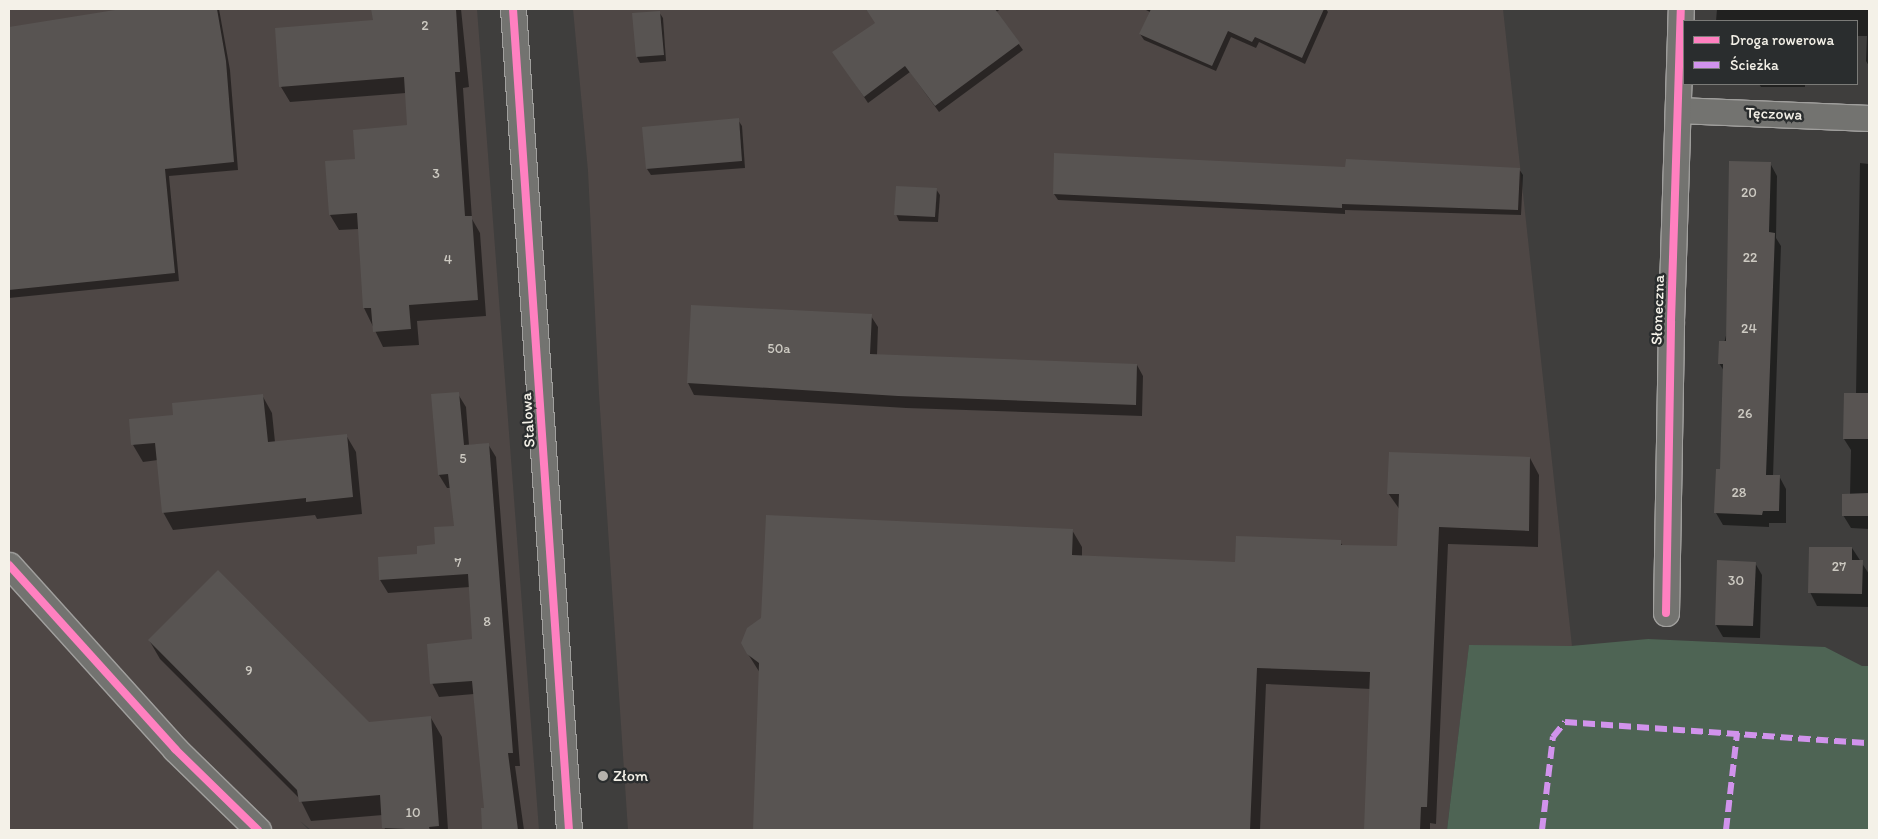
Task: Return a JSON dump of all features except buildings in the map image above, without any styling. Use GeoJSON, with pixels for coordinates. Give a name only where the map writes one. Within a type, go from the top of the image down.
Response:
{"type":"FeatureCollection","features":[{"type":"Feature","properties":{"kind":"street","name":"Stalowa"},"geometry":{"type":"LineString","coordinates":[[513,9],[569,830]]}},
{"type":"Feature","properties":{"kind":"street","name":"Słoneczna"},"geometry":{"type":"LineString","coordinates":[[1666,613],[1681,9]]}},
{"type":"Feature","properties":{"kind":"street","name":"Tęczowa"},"geometry":{"type":"LineString","coordinates":[[1678,110],[1869,118]]}},
{"type":"Feature","properties":{"kind":"street"},"geometry":{"type":"LineString","coordinates":[[9,565],[175,749],[258,830]]}},
{"type":"Feature","properties":{"kind":"shaded area"},"geometry":{"type":"Polygon","coordinates":[[[9,9],[477,9],[539,830],[311,830],[300,821],[309,830],[9,830],[9,9]]]}},
{"type":"Feature","properties":{"kind":"shaded area"},"geometry":{"type":"Polygon","coordinates":[[[573,9],[1503,9],[1572,646],[1469,646],[1447,830],[628,830],[599,394],[588,171],[573,9]]]}},
{"type":"Feature","properties":{"kind":"green space"},"geometry":{"type":"Polygon","coordinates":[[[1648,639],[1825,647],[1862,666],[1869,666],[1869,830],[1447,830],[1469,645],[1571,646],[1648,639]]]}},
{"type":"Feature","properties":{"kind":"marked path"},"geometry":{"type":"LineString","coordinates":[[1542,830],[1553,737],[1565,722],[1869,743]]}},
{"type":"Feature","properties":{"kind":"marked path"},"geometry":{"type":"LineString","coordinates":[[1726,830],[1737,733]]}},
{"type":"Feature","properties":{"kind":"cycle path"},"geometry":{"type":"LineString","coordinates":[[513,9],[569,830]]}},
{"type":"Feature","properties":{"kind":"cycle path"},"geometry":{"type":"LineString","coordinates":[[1666,613],[1671,321],[1681,9]]}},
{"type":"Feature","properties":{"kind":"cycle path"},"geometry":{"type":"LineString","coordinates":[[9,565],[175,749],[258,830]]}},
{"type":"Feature","properties":{"kind":"place","name":"Złom"},"geometry":{"type":"Point","coordinates":[603,776]}}]}
